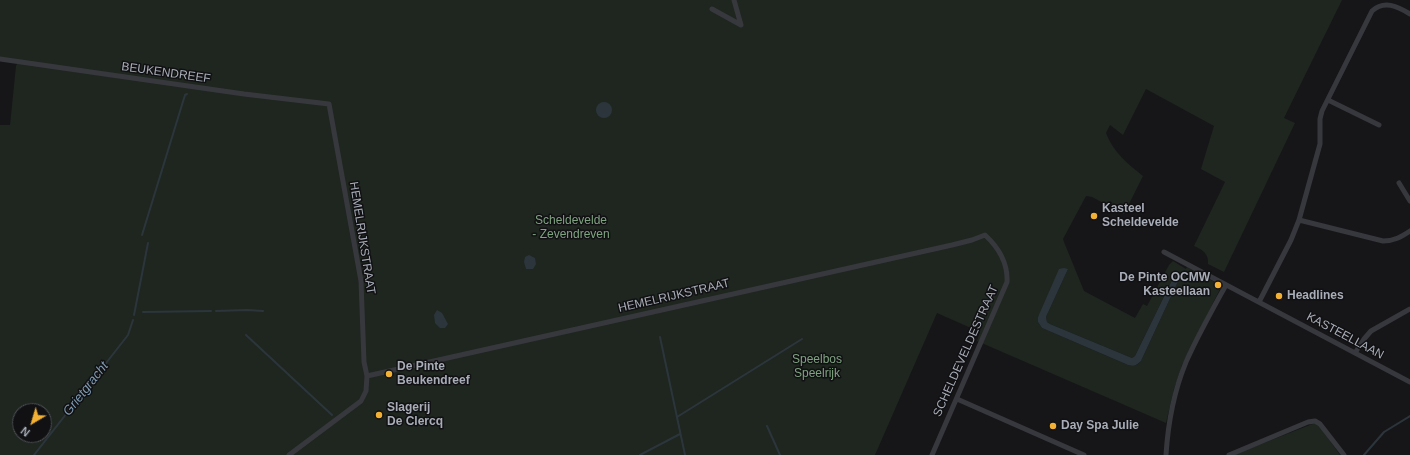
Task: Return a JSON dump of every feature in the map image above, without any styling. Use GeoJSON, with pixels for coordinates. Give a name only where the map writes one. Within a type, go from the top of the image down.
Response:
{"type":"FeatureCollection","features":[{"type":"Feature","properties":{"kind":"street"},"geometry":{"type":"LineString","coordinates":[[712,9],[741,25],[734,0]]}},
{"type":"Feature","properties":{"kind":"street"},"geometry":{"type":"LineString","coordinates":[[1259,302],[1291,240],[1299,220],[1320,144],[1320,119],[1372,11],[1375,7],[1382,3],[1388,3],[1410,14]]}},
{"type":"Feature","properties":{"kind":"street","name":"BEUKENDREEF"},"geometry":{"type":"LineString","coordinates":[[0,59],[244,94],[329,104]]}},
{"type":"Feature","properties":{"kind":"street"},"geometry":{"type":"LineString","coordinates":[[1328,100],[1379,125]]}},
{"type":"Feature","properties":{"kind":"street","name":"HEMELRIJKSTRAAT"},"geometry":{"type":"LineString","coordinates":[[289,455],[361,400],[366,391],[367,376],[364,362],[361,281],[329,104]]}},
{"type":"Feature","properties":{"kind":"street"},"geometry":{"type":"LineString","coordinates":[[1399,183],[1410,201]]}},
{"type":"Feature","properties":{"kind":"street"},"geometry":{"type":"LineString","coordinates":[[1299,220],[1383,241],[1391,241],[1410,231]]}},
{"type":"Feature","properties":{"kind":"street","name":"HEMELRIJKSTRAAT"},"geometry":{"type":"LineString","coordinates":[[367,376],[952,245],[985,235]]}},
{"type":"Feature","properties":{"kind":"street","name":"SCHELDEVELDESTRAAT"},"geometry":{"type":"LineString","coordinates":[[932,455],[1006,288],[1006,271],[1002,259],[998,251],[985,235]]}},
{"type":"Feature","properties":{"kind":"street","name":"KASTEELLAAN"},"geometry":{"type":"LineString","coordinates":[[1164,252],[1410,382]]}},
{"type":"Feature","properties":{"kind":"street"},"geometry":{"type":"LineString","coordinates":[[1166,455],[1172,408],[1186,363],[1226,285]]}},
{"type":"Feature","properties":{"kind":"street"},"geometry":{"type":"LineString","coordinates":[[1355,353],[1371,331],[1410,309]]}},
{"type":"Feature","properties":{"kind":"street"},"geometry":{"type":"LineString","coordinates":[[956,399],[1084,455]]}},
{"type":"Feature","properties":{"kind":"street"},"geometry":{"type":"LineString","coordinates":[[1229,455],[1312,421],[1320,424],[1344,455]]}},
{"type":"Feature","properties":{"kind":"green space","name":"Scheldevelde - Zevendreven"},"geometry":{"type":"Polygon","coordinates":[[[0,0],[1342,0],[1284,118],[1295,123],[1224,272],[1208,264],[1208,258],[1205,253],[1194,246],[1225,182],[1201,169],[1214,126],[1146,89],[1123,135],[1110,125],[1106,133],[1117,152],[1143,176],[1124,214],[1092,197],[1086,196],[1063,239],[1084,291],[1135,318],[1143,304],[1147,306],[1169,265],[1173,261],[1186,269],[1187,267],[1218,284],[1220,289],[1182,365],[1174,389],[1166,423],[977,341],[980,332],[937,313],[875,455],[0,455],[0,125],[10,125],[16,66],[18,62],[0,59],[0,0]],[[1068,269],[1038,317],[1038,322],[1042,328],[1128,365],[1137,365],[1141,361],[1181,275],[1176,272],[1135,356],[1132,358],[1050,324],[1047,322],[1046,317],[1068,269]]]}},
{"type":"Feature","properties":{"kind":"green space"},"geometry":{"type":"Polygon","coordinates":[[[1315,423],[1321,428],[1340,455],[1233,455],[1315,423]]]}},
{"type":"Feature","properties":{"kind":"shaded area"},"geometry":{"type":"Polygon","coordinates":[[[604,102],[611,107],[612,110],[607,117],[604,118],[597,113],[596,110],[601,103],[604,102]]]}},
{"type":"Feature","properties":{"kind":"shaded area"},"geometry":{"type":"Polygon","coordinates":[[[529,255],[535,258],[536,264],[533,269],[526,269],[524,262],[525,257],[529,255]]]}},
{"type":"Feature","properties":{"kind":"shaded area"},"geometry":{"type":"Polygon","coordinates":[[[1059,269],[1068,269],[1046,317],[1047,322],[1132,358],[1135,356],[1176,272],[1181,275],[1141,361],[1138,364],[1130,366],[1042,328],[1038,322],[1038,317],[1059,269]]]}},
{"type":"Feature","properties":{"kind":"shaded area"},"geometry":{"type":"Polygon","coordinates":[[[437,310],[442,313],[448,324],[445,328],[440,328],[435,323],[434,315],[437,310]]]}},
{"type":"Feature","properties":{"kind":"waterway","name":"Grietgracht"},"geometry":{"type":"LineString","coordinates":[[142,235],[185,95],[187,94]]}},
{"type":"Feature","properties":{"kind":"waterway","name":"Grietgracht"},"geometry":{"type":"LineString","coordinates":[[134,315],[148,243]]}},
{"type":"Feature","properties":{"kind":"waterway"},"geometry":{"type":"LineString","coordinates":[[143,312],[211,311]]}},
{"type":"Feature","properties":{"kind":"waterway"},"geometry":{"type":"LineString","coordinates":[[216,311],[263,311]]}},
{"type":"Feature","properties":{"kind":"waterway","name":"Grietgracht"},"geometry":{"type":"LineString","coordinates":[[34,455],[128,335],[133,320]]}},
{"type":"Feature","properties":{"kind":"waterway"},"geometry":{"type":"LineString","coordinates":[[246,335],[332,415]]}},
{"type":"Feature","properties":{"kind":"waterway"},"geometry":{"type":"LineString","coordinates":[[660,337],[685,455]]}},
{"type":"Feature","properties":{"kind":"waterway"},"geometry":{"type":"LineString","coordinates":[[677,417],[802,339]]}},
{"type":"Feature","properties":{"kind":"waterway"},"geometry":{"type":"LineString","coordinates":[[1364,455],[1384,432],[1410,416]]}},
{"type":"Feature","properties":{"kind":"waterway"},"geometry":{"type":"LineString","coordinates":[[767,426],[780,455]]}},
{"type":"Feature","properties":{"kind":"waterway"},"geometry":{"type":"LineString","coordinates":[[640,455],[680,434]]}},
{"type":"Feature","properties":{"kind":"place","name":"Kasteel Scheldevelde"},"geometry":{"type":"Point","coordinates":[1094,216]}},
{"type":"Feature","properties":{"kind":"place","name":"De Pinte OCMW Kasteellaan"},"geometry":{"type":"Point","coordinates":[1218,285]}},
{"type":"Feature","properties":{"kind":"place","name":"Headlines"},"geometry":{"type":"Point","coordinates":[1279,296]}},
{"type":"Feature","properties":{"kind":"place","name":"De Pinte Beukendreef"},"geometry":{"type":"Point","coordinates":[389,374]}},
{"type":"Feature","properties":{"kind":"place","name":"Slagerij De Clercq"},"geometry":{"type":"Point","coordinates":[379,415]}},
{"type":"Feature","properties":{"kind":"place","name":"Day Spa Julie"},"geometry":{"type":"Point","coordinates":[1053,426]}},
{"type":"Feature","properties":{"kind":"park label","name":"Speelbos Speelrijk"},"geometry":{"type":"Point","coordinates":[817,367]}}]}
